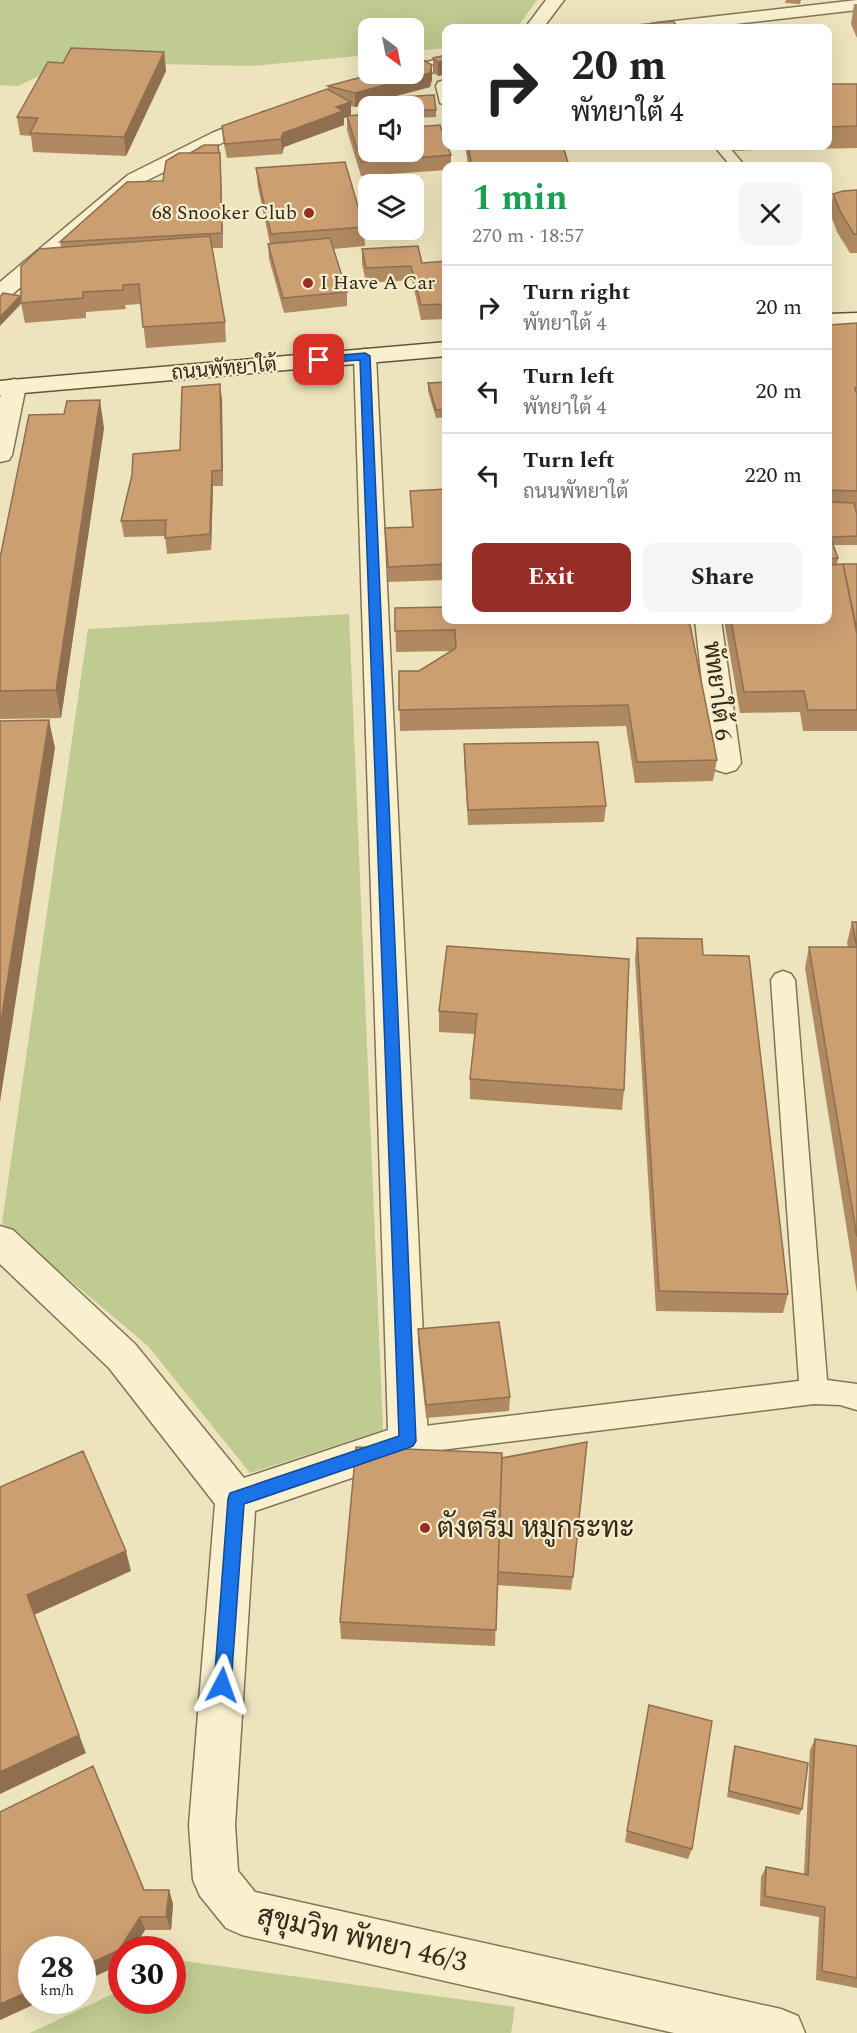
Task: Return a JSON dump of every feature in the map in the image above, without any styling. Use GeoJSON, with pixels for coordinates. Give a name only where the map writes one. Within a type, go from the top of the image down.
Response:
{"type":"FeatureCollection","features":[{"type":"Feature","properties":{"kind":"street"},"geometry":{"type":"LineString","coordinates":[[537,24],[555,0]]}},
{"type":"Feature","properties":{"kind":"street"},"geometry":{"type":"LineString","coordinates":[[714,24],[857,5]]}},
{"type":"Feature","properties":{"kind":"street"},"geometry":{"type":"LineString","coordinates":[[424,68],[442,64]]}},
{"type":"Feature","properties":{"kind":"street"},"geometry":{"type":"LineString","coordinates":[[0,293],[135,179],[219,137],[283,110]]}},
{"type":"Feature","properties":{"kind":"street"},"geometry":{"type":"LineString","coordinates":[[832,321],[857,320]]}},
{"type":"Feature","properties":{"kind":"street","name":"ถนนพัทยาใต้"},"geometry":{"type":"LineString","coordinates":[[7,387],[442,349]]}},
{"type":"Feature","properties":{"kind":"street"},"geometry":{"type":"LineString","coordinates":[[0,1241],[122,1356],[236,1499],[408,1441],[365,356]]}},
{"type":"Feature","properties":{"kind":"street"},"geometry":{"type":"LineString","coordinates":[[0,455],[7,387]]}},
{"type":"Feature","properties":{"kind":"street","name":"พัทยาใต้ 6"},"geometry":{"type":"LineString","coordinates":[[709,624],[726,763]]}},
{"type":"Feature","properties":{"kind":"street","name":"สุขุมวิท พัทยา 46/3"},"geometry":{"type":"LineString","coordinates":[[236,1499],[212,1825],[216,1880],[242,1912],[781,2033]]}},
{"type":"Feature","properties":{"kind":"lane"},"geometry":{"type":"LineString","coordinates":[[722,150],[737,162]]}},
{"type":"Feature","properties":{"kind":"lane"},"geometry":{"type":"LineString","coordinates":[[783,980],[814,1392]]}},
{"type":"Feature","properties":{"kind":"lane"},"geometry":{"type":"LineString","coordinates":[[408,1441],[814,1392],[840,1393],[857,1397]]}},
{"type":"Feature","properties":{"kind":"green space"},"geometry":{"type":"Polygon","coordinates":[[[0,0],[537,0],[520,24],[442,24],[442,48],[424,50],[424,18],[358,18],[358,56],[250,66],[69,62],[18,86],[0,85],[0,0]]]}},
{"type":"Feature","properties":{"kind":"green space"},"geometry":{"type":"Polygon","coordinates":[[[349,614],[383,1430],[250,1473],[148,1346],[2,1223],[88,629],[349,614]]]}},
{"type":"Feature","properties":{"kind":"green space"},"geometry":{"type":"Polygon","coordinates":[[[186,1961],[515,2007],[511,2033],[30,2033],[70,2014],[96,2014],[96,2002],[108,1996],[108,2014],[186,2014],[186,1961]]]}},
{"type":"Feature","properties":{"kind":"building"},"geometry":{"type":"Polygon","coordinates":[[[673,21],[676,24],[646,24],[673,21]]]}},
{"type":"Feature","properties":{"kind":"building"},"geometry":{"type":"Polygon","coordinates":[[[71,48],[164,52],[124,137],[30,133],[38,118],[17,117],[48,62],[63,63],[71,48]]]}},
{"type":"Feature","properties":{"kind":"building"},"geometry":{"type":"Polygon","coordinates":[[[442,56],[442,61],[438,62],[433,58],[442,56]]]}},
{"type":"Feature","properties":{"kind":"building"},"geometry":{"type":"Polygon","coordinates":[[[424,61],[432,65],[430,73],[424,75],[424,61]]]}},
{"type":"Feature","properties":{"kind":"building"},"geometry":{"type":"Polygon","coordinates":[[[358,78],[358,84],[389,84],[355,93],[328,86],[358,78]]]}},
{"type":"Feature","properties":{"kind":"building"},"geometry":{"type":"Polygon","coordinates":[[[832,84],[857,84],[857,126],[832,127],[832,84]]]}},
{"type":"Feature","properties":{"kind":"building"},"geometry":{"type":"Polygon","coordinates":[[[327,89],[351,102],[336,107],[343,111],[283,133],[281,139],[225,144],[222,126],[327,89]]]}},
{"type":"Feature","properties":{"kind":"building"},"geometry":{"type":"Polygon","coordinates":[[[434,95],[436,110],[424,110],[424,96],[417,96],[434,95]]]}},
{"type":"Feature","properties":{"kind":"building"},"geometry":{"type":"Polygon","coordinates":[[[358,115],[358,152],[347,116],[358,115]]]}},
{"type":"Feature","properties":{"kind":"building"},"geometry":{"type":"Polygon","coordinates":[[[440,125],[442,150],[449,150],[451,155],[424,157],[424,126],[440,125]]]}},
{"type":"Feature","properties":{"kind":"building"},"geometry":{"type":"Polygon","coordinates":[[[204,145],[218,145],[219,153],[190,153],[204,145]]]}},
{"type":"Feature","properties":{"kind":"building"},"geometry":{"type":"Polygon","coordinates":[[[469,150],[564,150],[568,162],[471,162],[469,150]]]}},
{"type":"Feature","properties":{"kind":"building"},"geometry":{"type":"Polygon","coordinates":[[[179,153],[220,153],[222,233],[60,242],[127,182],[163,181],[166,161],[179,153]]]}},
{"type":"Feature","properties":{"kind":"building","name":"68 Snooker Club"},"geometry":{"type":"Polygon","coordinates":[[[345,162],[358,206],[358,227],[271,234],[256,168],[345,162]]]}},
{"type":"Feature","properties":{"kind":"building"},"geometry":{"type":"Polygon","coordinates":[[[857,190],[857,234],[854,234],[833,194],[857,190]]]}},
{"type":"Feature","properties":{"kind":"building"},"geometry":{"type":"Polygon","coordinates":[[[210,236],[225,322],[143,327],[139,284],[123,285],[123,290],[83,292],[83,298],[21,303],[21,266],[39,249],[210,236]]]}},
{"type":"Feature","properties":{"kind":"building","name":"I Have A Car"},"geometry":{"type":"Polygon","coordinates":[[[330,238],[347,292],[283,298],[268,244],[330,238]]]}},
{"type":"Feature","properties":{"kind":"building"},"geometry":{"type":"Polygon","coordinates":[[[418,246],[422,263],[442,261],[442,304],[421,305],[411,266],[366,268],[362,249],[418,246]]]}},
{"type":"Feature","properties":{"kind":"building"},"geometry":{"type":"Polygon","coordinates":[[[3,293],[20,296],[0,317],[0,297],[3,293]]]}},
{"type":"Feature","properties":{"kind":"building"},"geometry":{"type":"Polygon","coordinates":[[[857,323],[857,388],[855,388],[857,395],[857,491],[832,490],[832,325],[857,323]]]}},
{"type":"Feature","properties":{"kind":"building"},"geometry":{"type":"Polygon","coordinates":[[[442,382],[442,409],[436,410],[428,383],[442,382]]]}},
{"type":"Feature","properties":{"kind":"building"},"geometry":{"type":"Polygon","coordinates":[[[220,384],[222,470],[212,471],[210,534],[165,538],[166,520],[121,521],[132,475],[133,454],[180,450],[182,387],[220,384]]]}},
{"type":"Feature","properties":{"kind":"building"},"geometry":{"type":"Polygon","coordinates":[[[100,400],[56,690],[0,691],[0,558],[29,415],[64,414],[67,401],[100,400]]]}},
{"type":"Feature","properties":{"kind":"building"},"geometry":{"type":"Polygon","coordinates":[[[442,489],[442,564],[388,567],[385,528],[413,527],[410,491],[442,489]]]}},
{"type":"Feature","properties":{"kind":"building"},"geometry":{"type":"Polygon","coordinates":[[[832,502],[854,503],[857,515],[857,536],[832,537],[832,502]]]}},
{"type":"Feature","properties":{"kind":"building"},"geometry":{"type":"Polygon","coordinates":[[[832,542],[838,558],[832,559],[832,542]]]}},
{"type":"Feature","properties":{"kind":"building"},"geometry":{"type":"Polygon","coordinates":[[[843,564],[857,564],[857,630],[843,564]]]}},
{"type":"Feature","properties":{"kind":"building"},"geometry":{"type":"Polygon","coordinates":[[[843,564],[857,634],[857,710],[808,710],[804,691],[744,692],[732,624],[832,624],[832,565],[843,564]]]}},
{"type":"Feature","properties":{"kind":"building"},"geometry":{"type":"Polygon","coordinates":[[[442,607],[442,624],[690,624],[717,760],[637,762],[628,705],[399,710],[399,671],[419,671],[456,648],[455,630],[395,631],[395,608],[442,607]]]}},
{"type":"Feature","properties":{"kind":"building"},"geometry":{"type":"Polygon","coordinates":[[[49,720],[0,1027],[0,721],[49,720]]]}},
{"type":"Feature","properties":{"kind":"building"},"geometry":{"type":"Polygon","coordinates":[[[598,742],[606,806],[468,810],[464,744],[598,742]]]}},
{"type":"Feature","properties":{"kind":"building"},"geometry":{"type":"Polygon","coordinates":[[[852,922],[857,922],[857,947],[852,922]]]}},
{"type":"Feature","properties":{"kind":"building"},"geometry":{"type":"Polygon","coordinates":[[[637,938],[702,939],[703,955],[749,956],[788,1294],[659,1291],[637,938]]]}},
{"type":"Feature","properties":{"kind":"building"},"geometry":{"type":"Polygon","coordinates":[[[447,946],[629,959],[624,1090],[470,1079],[477,1014],[439,1011],[447,946]]]}},
{"type":"Feature","properties":{"kind":"building"},"geometry":{"type":"Polygon","coordinates":[[[809,947],[857,947],[857,1237],[809,947]]]}},
{"type":"Feature","properties":{"kind":"building"},"geometry":{"type":"Polygon","coordinates":[[[499,1322],[510,1397],[426,1405],[418,1329],[499,1322]]]}},
{"type":"Feature","properties":{"kind":"building"},"geometry":{"type":"Polygon","coordinates":[[[587,1442],[573,1577],[498,1572],[502,1458],[587,1442]]]}},
{"type":"Feature","properties":{"kind":"building","name":"ตังตรึม หมูกระทะ"},"geometry":{"type":"Polygon","coordinates":[[[356,1447],[502,1453],[496,1630],[340,1622],[356,1447]]]}},
{"type":"Feature","properties":{"kind":"building"},"geometry":{"type":"Polygon","coordinates":[[[83,1451],[126,1551],[27,1595],[79,1735],[0,1772],[0,1487],[83,1451]]]}},
{"type":"Feature","properties":{"kind":"building"},"geometry":{"type":"Polygon","coordinates":[[[649,1705],[712,1721],[692,1849],[627,1831],[649,1705]]]}},
{"type":"Feature","properties":{"kind":"building"},"geometry":{"type":"Polygon","coordinates":[[[815,1739],[857,1746],[857,1978],[822,1971],[825,1907],[765,1896],[766,1867],[808,1875],[815,1739]]]}},
{"type":"Feature","properties":{"kind":"building"},"geometry":{"type":"Polygon","coordinates":[[[735,1746],[808,1763],[802,1809],[729,1791],[735,1746]]]}},
{"type":"Feature","properties":{"kind":"building"},"geometry":{"type":"Polygon","coordinates":[[[93,1766],[144,1890],[169,1890],[166,1917],[140,1917],[128,1936],[108,1936],[108,1955],[96,1961],[96,1936],[18,1936],[18,1996],[0,2004],[0,1812],[93,1766]]]}},
{"type":"Feature","properties":{"kind":"place","name":"68 Snooker Club"},"geometry":{"type":"Point","coordinates":[309,213]}},
{"type":"Feature","properties":{"kind":"place","name":"I Have A Car"},"geometry":{"type":"Point","coordinates":[308,283]}},
{"type":"Feature","properties":{"kind":"place","name":"ตังตรึม หมูกระทะ"},"geometry":{"type":"Point","coordinates":[425,1528]}},
{"type":"Feature","properties":{"kind":"route"},"geometry":{"type":"LineString","coordinates":[[222,1685],[236,1499],[408,1441],[365,356],[319,360]]}}]}
